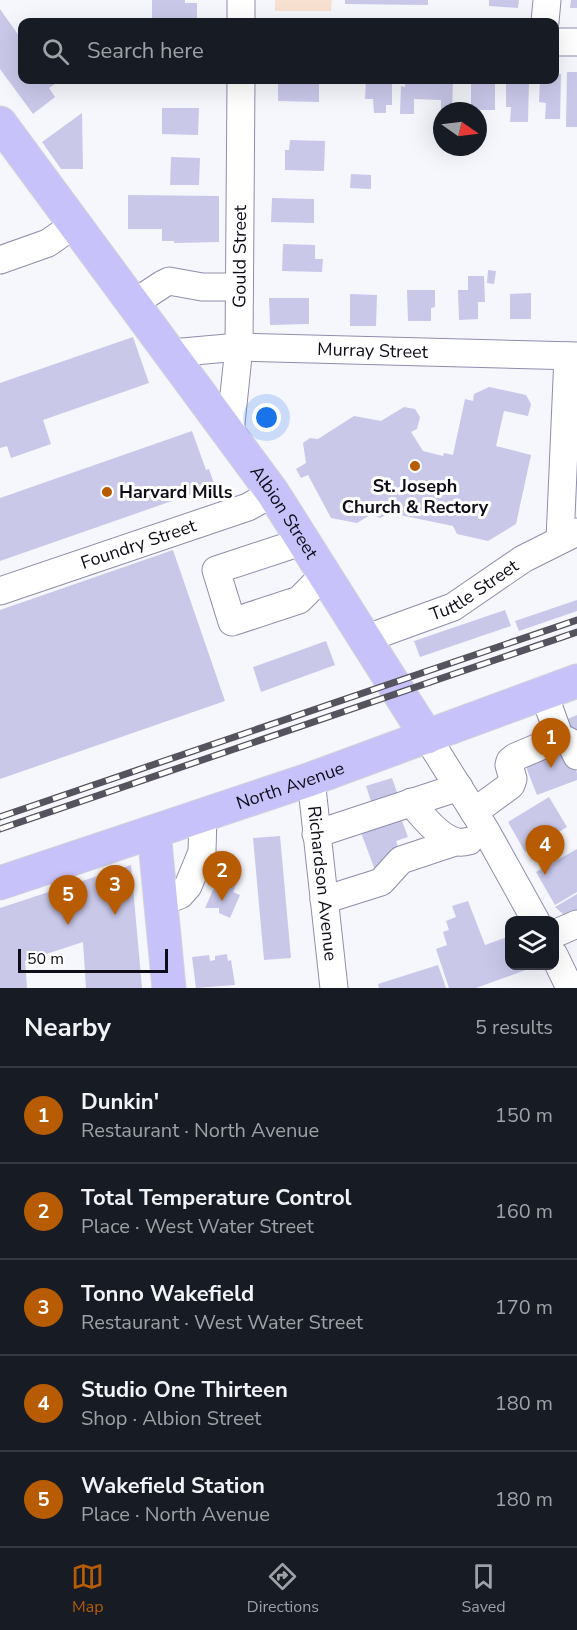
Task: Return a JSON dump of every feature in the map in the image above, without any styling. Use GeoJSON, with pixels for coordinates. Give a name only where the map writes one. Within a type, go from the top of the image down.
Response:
{"type":"FeatureCollection","features":[{"type":"Feature","properties":{"kind":"main road","name":"Albion Street"},"geometry":{"type":"LineString","coordinates":[[0,123],[273,492],[427,737]]}},
{"type":"Feature","properties":{"kind":"main road","name":"North Avenue"},"geometry":{"type":"LineString","coordinates":[[0,883],[310,779],[577,681]]}},
{"type":"Feature","properties":{"kind":"main road"},"geometry":{"type":"LineString","coordinates":[[154,832],[169,988]]}},
{"type":"Feature","properties":{"kind":"street"},"geometry":{"type":"LineString","coordinates":[[241,18],[242,0]]}},
{"type":"Feature","properties":{"kind":"street"},"geometry":{"type":"LineString","coordinates":[[545,18],[547,0]]}},
{"type":"Feature","properties":{"kind":"street"},"geometry":{"type":"LineString","coordinates":[[559,42],[577,42]]}},
{"type":"Feature","properties":{"kind":"street","name":"Gould Street"},"geometry":{"type":"LineString","coordinates":[[230,433],[238,347],[241,84]]}},
{"type":"Feature","properties":{"kind":"street"},"geometry":{"type":"LineString","coordinates":[[0,260],[48,243],[75,224]]}},
{"type":"Feature","properties":{"kind":"street"},"geometry":{"type":"LineString","coordinates":[[134,303],[170,281],[202,286],[239,287]]}},
{"type":"Feature","properties":{"kind":"street","name":"Murray Street"},"geometry":{"type":"LineString","coordinates":[[171,352],[238,347],[572,356]]}},
{"type":"Feature","properties":{"kind":"street"},"geometry":{"type":"LineString","coordinates":[[568,536],[572,356]]}},
{"type":"Feature","properties":{"kind":"street","name":"Foundry Street"},"geometry":{"type":"LineString","coordinates":[[0,591],[144,551],[248,507],[273,492]]}},
{"type":"Feature","properties":{"kind":"street","name":"Tuttle Street"},"geometry":{"type":"LineString","coordinates":[[365,639],[453,607],[523,559],[568,536]]}},
{"type":"Feature","properties":{"kind":"street"},"geometry":{"type":"LineString","coordinates":[[304,541],[216,570],[232,622],[299,600],[325,574]]}},
{"type":"Feature","properties":{"kind":"street"},"geometry":{"type":"LineString","coordinates":[[543,694],[558,736]]}},
{"type":"Feature","properties":{"kind":"street"},"geometry":{"type":"LineString","coordinates":[[558,736],[570,742],[577,756]]}},
{"type":"Feature","properties":{"kind":"street"},"geometry":{"type":"LineString","coordinates":[[474,812],[511,785],[513,778],[509,763],[513,758],[553,741],[558,736]]}},
{"type":"Feature","properties":{"kind":"street","name":"Albion Street"},"geometry":{"type":"LineString","coordinates":[[427,737],[474,812],[533,916]]}},
{"type":"Feature","properties":{"kind":"street","name":"Richardson Avenue"},"geometry":{"type":"LineString","coordinates":[[310,779],[334,988]]}},
{"type":"Feature","properties":{"kind":"street"},"geometry":{"type":"LineString","coordinates":[[316,834],[459,787]]}},
{"type":"Feature","properties":{"kind":"street"},"geometry":{"type":"LineString","coordinates":[[411,802],[430,824],[455,842]]}},
{"type":"Feature","properties":{"kind":"street"},"geometry":{"type":"LineString","coordinates":[[161,902],[180,895],[188,886],[202,852],[203,815]]}},
{"type":"Feature","properties":{"kind":"street"},"geometry":{"type":"LineString","coordinates":[[324,900],[381,882],[401,860],[455,842],[491,841]]}},
{"type":"Feature","properties":{"kind":"street"},"geometry":{"type":"LineString","coordinates":[[559,932],[577,924]]}},
{"type":"Feature","properties":{"kind":"street"},"geometry":{"type":"LineString","coordinates":[[559,964],[570,988]]}},
{"type":"Feature","properties":{"kind":"shaded area"},"geometry":{"type":"Polygon","coordinates":[[[275,0],[332,0],[331,11],[275,11],[275,0]]]}},
{"type":"Feature","properties":{"kind":"building"},"geometry":{"type":"Polygon","coordinates":[[[152,0],[185,0],[185,3],[197,3],[197,18],[152,18],[152,0]]]}},
{"type":"Feature","properties":{"kind":"building"},"geometry":{"type":"Polygon","coordinates":[[[345,0],[428,0],[428,5],[345,4],[345,0]]]}},
{"type":"Feature","properties":{"kind":"building"},"geometry":{"type":"Polygon","coordinates":[[[489,0],[519,0],[518,8],[489,6],[489,0]]]}},
{"type":"Feature","properties":{"kind":"building"},"geometry":{"type":"Polygon","coordinates":[[[571,0],[577,0],[577,8],[570,8],[571,0]]]}},
{"type":"Feature","properties":{"kind":"building"},"geometry":{"type":"Polygon","coordinates":[[[0,9],[18,34],[18,84],[55,84],[49,88],[55,97],[33,114],[0,69],[0,9]]]}},
{"type":"Feature","properties":{"kind":"building"},"geometry":{"type":"Polygon","coordinates":[[[567,72],[577,72],[577,127],[566,127],[567,72]]]}},
{"type":"Feature","properties":{"kind":"building"},"geometry":{"type":"Polygon","coordinates":[[[559,74],[561,74],[560,119],[545,119],[546,103],[539,102],[540,84],[559,84],[559,74]]]}},
{"type":"Feature","properties":{"kind":"building"},"geometry":{"type":"Polygon","coordinates":[[[278,84],[319,84],[319,102],[278,101],[278,84]]]}},
{"type":"Feature","properties":{"kind":"building"},"geometry":{"type":"Polygon","coordinates":[[[366,84],[392,84],[392,105],[386,105],[386,113],[374,113],[373,99],[365,99],[366,84]]]}},
{"type":"Feature","properties":{"kind":"building"},"geometry":{"type":"Polygon","coordinates":[[[405,84],[453,84],[452,102],[414,99],[414,114],[400,114],[401,86],[405,87],[405,84]]]}},
{"type":"Feature","properties":{"kind":"building"},"geometry":{"type":"Polygon","coordinates":[[[471,84],[495,84],[495,110],[487,110],[487,102],[471,102],[471,84]]]}},
{"type":"Feature","properties":{"kind":"building"},"geometry":{"type":"Polygon","coordinates":[[[506,84],[529,84],[528,122],[510,122],[511,107],[506,107],[506,84]]]}},
{"type":"Feature","properties":{"kind":"building"},"geometry":{"type":"Polygon","coordinates":[[[162,108],[199,108],[198,135],[162,134],[162,108]]]}},
{"type":"Feature","properties":{"kind":"building"},"geometry":{"type":"Polygon","coordinates":[[[82,113],[83,169],[61,169],[42,142],[82,113]]]}},
{"type":"Feature","properties":{"kind":"building"},"geometry":{"type":"Polygon","coordinates":[[[290,140],[325,141],[324,171],[285,170],[285,150],[289,150],[290,140]]]}},
{"type":"Feature","properties":{"kind":"building"},"geometry":{"type":"Polygon","coordinates":[[[171,157],[200,158],[199,185],[170,185],[171,157]]]}},
{"type":"Feature","properties":{"kind":"building"},"geometry":{"type":"Polygon","coordinates":[[[351,174],[371,175],[371,189],[350,188],[351,174]]]}},
{"type":"Feature","properties":{"kind":"building"},"geometry":{"type":"Polygon","coordinates":[[[128,195],[219,196],[219,242],[174,243],[174,241],[162,241],[162,229],[128,229],[128,195]]]}},
{"type":"Feature","properties":{"kind":"building"},"geometry":{"type":"Polygon","coordinates":[[[272,198],[314,199],[314,223],[271,222],[272,198]]]}},
{"type":"Feature","properties":{"kind":"building"},"geometry":{"type":"Polygon","coordinates":[[[283,244],[315,245],[315,259],[323,259],[322,272],[282,271],[283,244]]]}},
{"type":"Feature","properties":{"kind":"building"},"geometry":{"type":"Polygon","coordinates":[[[488,270],[496,271],[494,284],[487,283],[488,270]]]}},
{"type":"Feature","properties":{"kind":"building"},"geometry":{"type":"Polygon","coordinates":[[[468,276],[484,276],[485,302],[478,302],[478,319],[459,320],[458,290],[468,290],[468,276]]]}},
{"type":"Feature","properties":{"kind":"building"},"geometry":{"type":"Polygon","coordinates":[[[407,290],[435,290],[435,307],[431,308],[431,321],[408,321],[407,290]]]}},
{"type":"Feature","properties":{"kind":"building"},"geometry":{"type":"Polygon","coordinates":[[[531,293],[531,319],[510,319],[510,294],[531,293]]]}},
{"type":"Feature","properties":{"kind":"building"},"geometry":{"type":"Polygon","coordinates":[[[350,294],[377,295],[376,326],[350,326],[350,294]]]}},
{"type":"Feature","properties":{"kind":"building"},"geometry":{"type":"Polygon","coordinates":[[[269,298],[309,298],[309,324],[270,325],[269,298]]]}},
{"type":"Feature","properties":{"kind":"building"},"geometry":{"type":"Polygon","coordinates":[[[133,337],[149,383],[43,420],[51,444],[11,458],[7,446],[0,448],[0,383],[133,337]]]}},
{"type":"Feature","properties":{"kind":"building","name":"St. Joseph Church & Rectory"},"geometry":{"type":"Polygon","coordinates":[[[489,387],[526,395],[531,404],[528,416],[504,411],[496,446],[531,455],[516,524],[488,541],[457,534],[453,526],[390,513],[380,518],[372,514],[357,523],[331,518],[308,475],[301,478],[296,469],[306,463],[303,443],[310,438],[318,439],[354,416],[381,421],[404,407],[415,409],[420,417],[417,429],[411,432],[423,451],[443,456],[444,453],[453,455],[465,399],[473,401],[474,394],[489,387]]]}},
{"type":"Feature","properties":{"kind":"building","name":"Harvard Mills"},"geometry":{"type":"Polygon","coordinates":[[[192,431],[206,470],[209,469],[215,486],[0,561],[0,498],[192,431]]]}},
{"type":"Feature","properties":{"kind":"building"},"geometry":{"type":"Polygon","coordinates":[[[173,550],[225,701],[0,779],[0,610],[173,550]]]}},
{"type":"Feature","properties":{"kind":"building"},"geometry":{"type":"Polygon","coordinates":[[[577,600],[577,611],[519,631],[515,621],[577,600]]]}},
{"type":"Feature","properties":{"kind":"building"},"geometry":{"type":"Polygon","coordinates":[[[505,610],[511,626],[420,657],[414,641],[505,610]]]}},
{"type":"Feature","properties":{"kind":"building"},"geometry":{"type":"Polygon","coordinates":[[[326,641],[335,665],[261,692],[253,667],[326,641]]]}},
{"type":"Feature","properties":{"kind":"building"},"geometry":{"type":"Polygon","coordinates":[[[577,715],[577,747],[565,720],[577,715]]]}},
{"type":"Feature","properties":{"kind":"building"},"geometry":{"type":"Polygon","coordinates":[[[566,745],[577,773],[577,780],[537,795],[524,762],[566,745]]]}},
{"type":"Feature","properties":{"kind":"building"},"geometry":{"type":"Polygon","coordinates":[[[392,778],[399,798],[373,807],[366,786],[392,778]]]}},
{"type":"Feature","properties":{"kind":"building"},"geometry":{"type":"Polygon","coordinates":[[[549,797],[567,827],[525,852],[508,822],[549,797]]]}},
{"type":"Feature","properties":{"kind":"building"},"geometry":{"type":"Polygon","coordinates":[[[391,815],[402,821],[408,837],[396,841],[400,853],[375,870],[360,830],[391,815]]]}},
{"type":"Feature","properties":{"kind":"building"},"geometry":{"type":"Polygon","coordinates":[[[280,836],[291,958],[264,960],[253,838],[280,836]]]}},
{"type":"Feature","properties":{"kind":"building"},"geometry":{"type":"Polygon","coordinates":[[[577,849],[577,892],[555,905],[536,872],[577,849]]]}},
{"type":"Feature","properties":{"kind":"building"},"geometry":{"type":"Polygon","coordinates":[[[131,865],[142,988],[86,988],[83,942],[25,961],[27,988],[0,988],[0,908],[131,865]]]}},
{"type":"Feature","properties":{"kind":"building"},"geometry":{"type":"Polygon","coordinates":[[[221,872],[238,879],[233,892],[240,895],[230,918],[219,913],[219,908],[205,908],[221,872]]]}},
{"type":"Feature","properties":{"kind":"building"},"geometry":{"type":"Polygon","coordinates":[[[577,894],[577,918],[571,921],[555,907],[577,894]]]}},
{"type":"Feature","properties":{"kind":"building"},"geometry":{"type":"Polygon","coordinates":[[[468,901],[485,945],[505,938],[505,970],[526,970],[476,988],[449,988],[436,949],[447,945],[443,932],[449,930],[446,921],[456,917],[452,906],[468,901]]]}},
{"type":"Feature","properties":{"kind":"building"},"geometry":{"type":"Polygon","coordinates":[[[227,954],[228,961],[231,960],[235,985],[196,988],[192,957],[209,955],[210,961],[215,960],[215,956],[227,954]]]}},
{"type":"Feature","properties":{"kind":"building"},"geometry":{"type":"Polygon","coordinates":[[[438,965],[446,988],[379,988],[378,984],[438,965]]]}},
{"type":"Feature","properties":{"kind":"railway"},"geometry":{"type":"LineString","coordinates":[[0,817],[577,620]]}},
{"type":"Feature","properties":{"kind":"railway"},"geometry":{"type":"LineString","coordinates":[[0,829],[577,632]]}},
{"type":"Feature","properties":{"kind":"place","name":"St. Joseph Church & Rectory"},"geometry":{"type":"Point","coordinates":[415,466]}},
{"type":"Feature","properties":{"kind":"place","name":"Harvard Mills"},"geometry":{"type":"Point","coordinates":[107,492]}},
{"type":"Feature","properties":{"kind":"place","name":"Dunkin'"},"geometry":{"type":"Point","coordinates":[551,768]}},
{"type":"Feature","properties":{"kind":"place","name":"Studio One Thirteen"},"geometry":{"type":"Point","coordinates":[545,875]}},
{"type":"Feature","properties":{"kind":"place","name":"Total Temperature Control"},"geometry":{"type":"Point","coordinates":[222,901]}},
{"type":"Feature","properties":{"kind":"place","name":"Tonno Wakefield"},"geometry":{"type":"Point","coordinates":[115,915]}},
{"type":"Feature","properties":{"kind":"place","name":"Wakefield Station"},"geometry":{"type":"Point","coordinates":[68,925]}}]}
